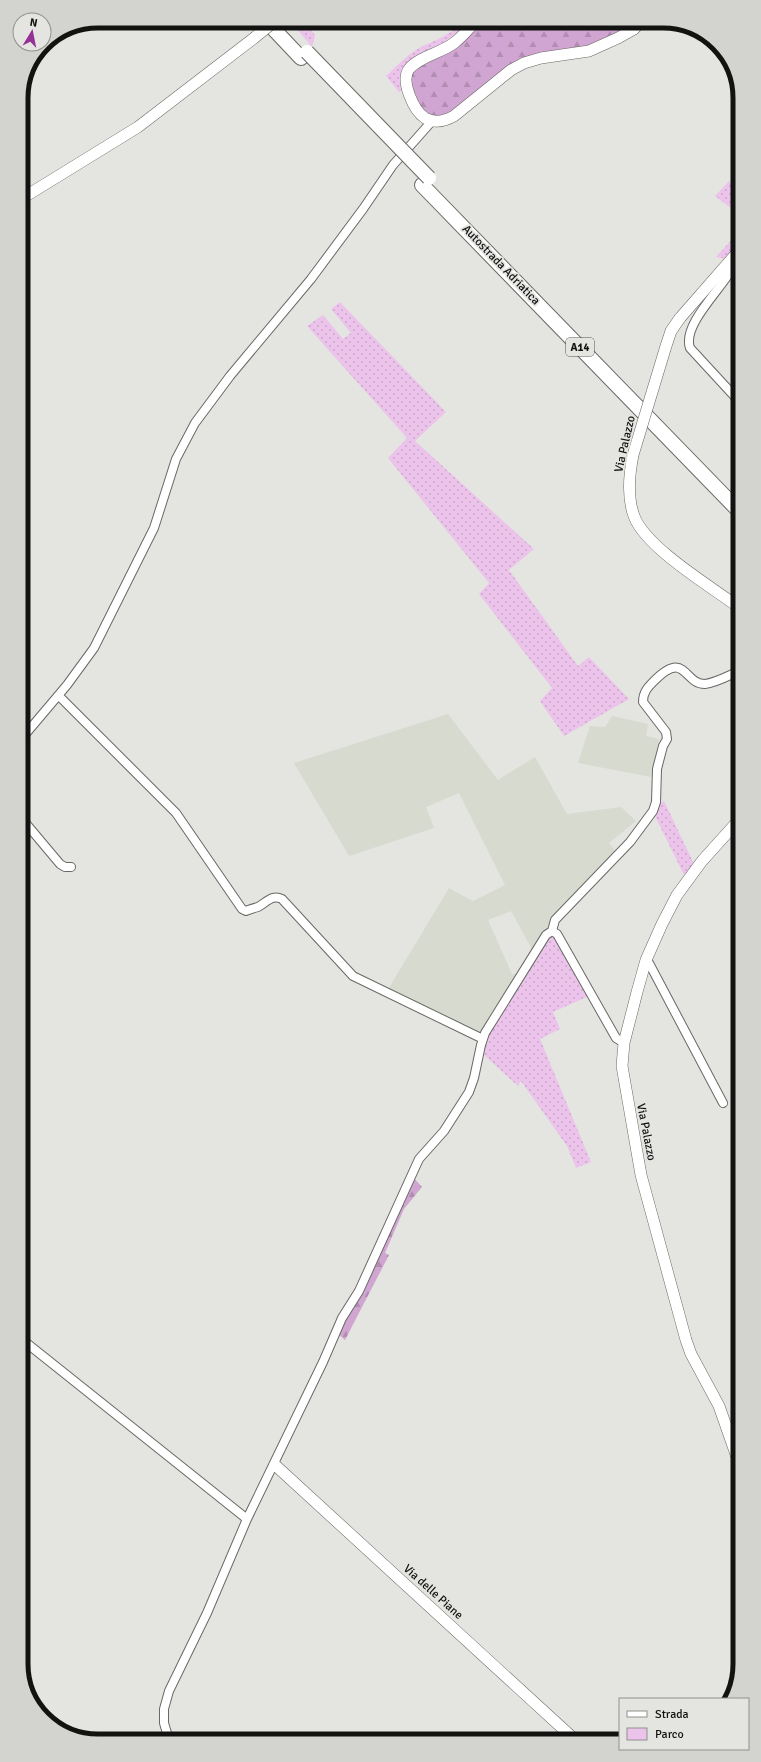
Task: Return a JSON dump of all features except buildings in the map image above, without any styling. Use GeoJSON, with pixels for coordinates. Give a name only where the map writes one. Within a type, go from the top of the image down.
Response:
{"type":"FeatureCollection","features":[{"type":"Feature","properties":{"kind":"highway","name":"Autostrada Adriatica"},"geometry":{"type":"LineString","coordinates":[[274,28],[304,55],[733,505]]}},
{"type":"Feature","properties":{"kind":"highway","name":"Autostrada Adriatica"},"geometry":{"type":"LineString","coordinates":[[282,28],[304,55]]}},
{"type":"Feature","properties":{"kind":"highway","name":"Autostrada Adriatica"},"geometry":{"type":"LineString","coordinates":[[426,182],[733,493]]}},
{"type":"Feature","properties":{"kind":"street"},"geometry":{"type":"LineString","coordinates":[[28,195],[138,127],[267,28]]}},
{"type":"Feature","properties":{"kind":"street"},"geometry":{"type":"LineString","coordinates":[[469,28],[454,43],[417,63],[410,69],[406,76],[407,90],[424,118],[432,121],[445,121],[454,116],[511,70],[524,63],[542,58],[589,51],[618,38],[635,28]]}},
{"type":"Feature","properties":{"kind":"street"},"geometry":{"type":"LineString","coordinates":[[28,731],[59,696],[94,648],[154,528],[176,459],[195,423],[230,376],[311,279],[363,209],[393,165],[432,121]]}},
{"type":"Feature","properties":{"kind":"street"},"geometry":{"type":"LineString","coordinates":[[733,258],[730,272],[692,327],[688,342],[690,348],[733,395]]}},
{"type":"Feature","properties":{"kind":"street","name":"Via Palazzo"},"geometry":{"type":"LineString","coordinates":[[733,258],[680,318],[672,331],[666,346],[630,470],[630,495],[635,518],[648,536],[664,553],[733,603]]}},
{"type":"Feature","properties":{"kind":"street"},"geometry":{"type":"LineString","coordinates":[[167,1734],[164,1723],[164,1709],[169,1690],[207,1613],[247,1519],[274,1465],[342,1318],[359,1291],[419,1159],[444,1131],[468,1092],[474,1078],[483,1039],[546,935],[552,931],[555,920],[630,842],[653,811],[656,802],[657,769],[663,746],[667,739],[666,732],[643,702],[646,689],[664,672],[673,668],[682,669],[696,681],[704,684],[733,673]]}},
{"type":"Feature","properties":{"kind":"street"},"geometry":{"type":"LineString","coordinates":[[59,696],[176,813],[242,909],[246,911],[258,907],[272,898],[277,897],[282,899],[353,976],[483,1039]]}},
{"type":"Feature","properties":{"kind":"street"},"geometry":{"type":"LineString","coordinates":[[28,826],[60,864],[65,867],[71,867]]}},
{"type":"Feature","properties":{"kind":"street","name":"Via Palazzo"},"geometry":{"type":"LineString","coordinates":[[733,827],[702,861],[677,895],[662,924],[646,960],[624,1043],[622,1066],[639,1168],[690,1354],[719,1406],[733,1444]]}},
{"type":"Feature","properties":{"kind":"street"},"geometry":{"type":"LineString","coordinates":[[552,931],[556,934],[616,1038],[624,1043]]}},
{"type":"Feature","properties":{"kind":"street"},"geometry":{"type":"LineString","coordinates":[[646,960],[649,963],[723,1103]]}},
{"type":"Feature","properties":{"kind":"street"},"geometry":{"type":"LineString","coordinates":[[28,1344],[247,1519]]}},
{"type":"Feature","properties":{"kind":"street","name":"Via delle Piane"},"geometry":{"type":"LineString","coordinates":[[274,1465],[569,1734]]}},
{"type":"Feature","properties":{"kind":"shaded area"},"geometry":{"type":"Polygon","coordinates":[[[448,714],[498,780],[535,757],[567,814],[621,807],[636,821],[609,843],[617,853],[576,897],[534,953],[511,911],[488,920],[512,974],[519,974],[481,1036],[387,991],[449,888],[473,901],[505,885],[459,793],[426,807],[434,828],[349,856],[294,763],[448,714]]]}},
{"type":"Feature","properties":{"kind":"shaded area"},"geometry":{"type":"Polygon","coordinates":[[[612,716],[648,724],[646,736],[659,739],[651,777],[578,763],[590,726],[605,727],[612,716]]]}},
{"type":"Feature","properties":{"kind":"green space"},"geometry":{"type":"Polygon","coordinates":[[[296,28],[311,28],[315,36],[312,47],[296,28]]]}},
{"type":"Feature","properties":{"kind":"green space"},"geometry":{"type":"Polygon","coordinates":[[[456,28],[461,28],[439,46],[403,90],[399,92],[386,76],[419,48],[437,40],[456,28]]]}},
{"type":"Feature","properties":{"kind":"green space"},"geometry":{"type":"Polygon","coordinates":[[[468,28],[626,28],[586,49],[536,55],[441,119],[425,115],[410,90],[413,68],[468,28]]]}},
{"type":"Feature","properties":{"kind":"green space"},"geometry":{"type":"Polygon","coordinates":[[[729,181],[733,184],[733,210],[715,196],[729,181]]]}},
{"type":"Feature","properties":{"kind":"green space"},"geometry":{"type":"Polygon","coordinates":[[[733,238],[733,253],[728,259],[716,257],[733,238]]]}},
{"type":"Feature","properties":{"kind":"green space"},"geometry":{"type":"Polygon","coordinates":[[[340,302],[446,412],[415,441],[534,549],[509,570],[578,666],[589,657],[629,699],[564,736],[540,701],[552,688],[479,594],[489,583],[388,458],[407,438],[307,326],[323,315],[343,339],[351,333],[331,309],[340,302]]]}},
{"type":"Feature","properties":{"kind":"green space"},"geometry":{"type":"Polygon","coordinates":[[[664,801],[694,864],[685,877],[654,814],[659,804],[664,801]]]}},
{"type":"Feature","properties":{"kind":"green space"},"geometry":{"type":"Polygon","coordinates":[[[554,934],[589,996],[553,1012],[560,1029],[540,1039],[591,1162],[576,1168],[567,1146],[521,1081],[518,1086],[484,1055],[487,1036],[549,935],[554,934]]]}},
{"type":"Feature","properties":{"kind":"green space"},"geometry":{"type":"Polygon","coordinates":[[[412,1176],[422,1187],[404,1209],[385,1253],[389,1255],[345,1340],[337,1333],[412,1176]]]}}]}
